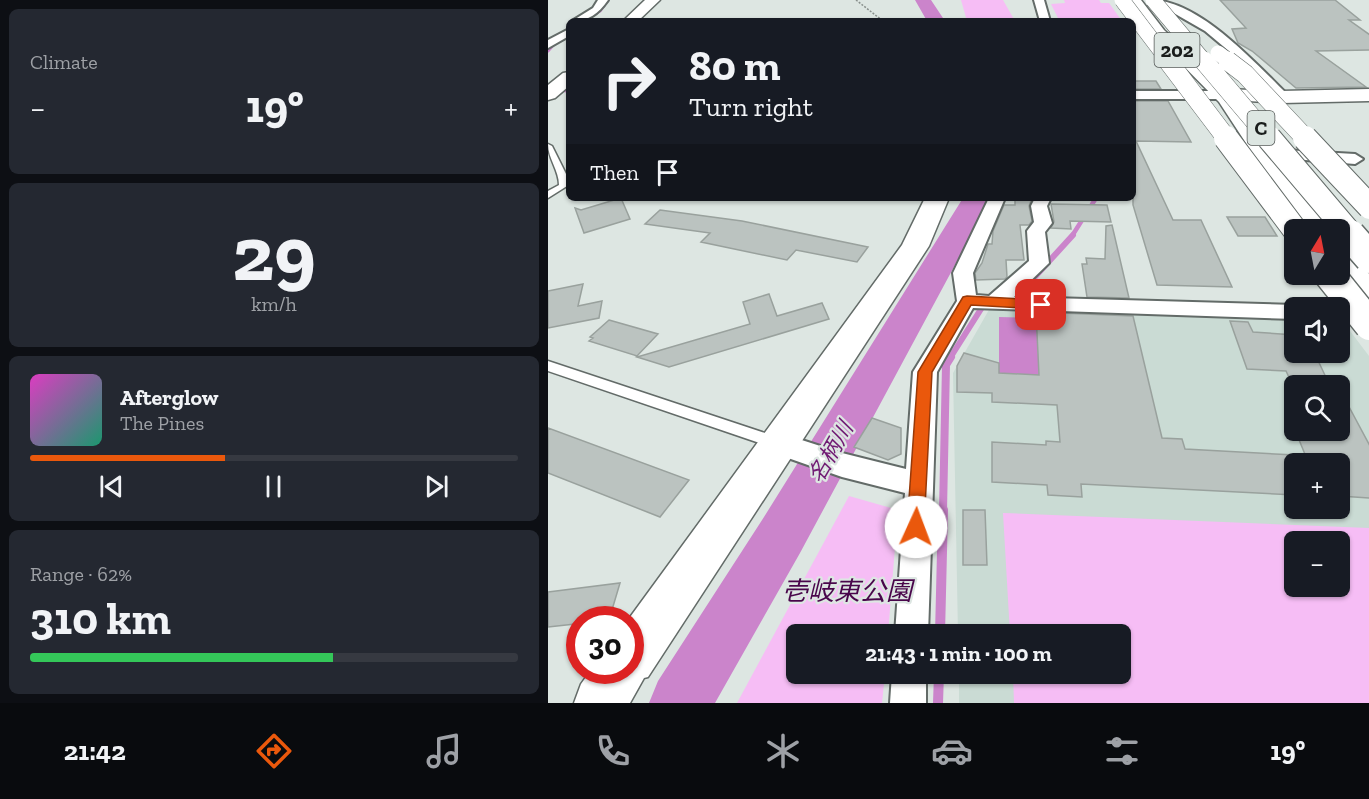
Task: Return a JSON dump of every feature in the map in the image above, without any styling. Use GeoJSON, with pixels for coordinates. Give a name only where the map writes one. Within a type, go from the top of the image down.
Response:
{"type":"FeatureCollection","features":[{"type":"Feature","properties":{"kind":"main road"},"geometry":{"type":"LineString","coordinates":[[633,18],[653,0]]}},
{"type":"Feature","properties":{"kind":"main road","name":"C"},"geometry":{"type":"LineString","coordinates":[[1122,0],[1136,18]]}},
{"type":"Feature","properties":{"kind":"main road"},"geometry":{"type":"LineString","coordinates":[[1136,0],[1309,219]]}},
{"type":"Feature","properties":{"kind":"main road","name":"202"},"geometry":{"type":"LineString","coordinates":[[1136,0],[1159,33],[1285,155],[1353,268],[1370,303]]}},
{"type":"Feature","properties":{"kind":"main road","name":"C"},"geometry":{"type":"LineString","coordinates":[[1155,0],[1353,268],[1370,325]]}},
{"type":"Feature","properties":{"kind":"main road","name":"202"},"geometry":{"type":"LineString","coordinates":[[1155,0],[1185,34],[1224,95],[1310,219]]}},
{"type":"Feature","properties":{"kind":"main road","name":"C"},"geometry":{"type":"LineString","coordinates":[[1167,0],[1370,228]]}},
{"type":"Feature","properties":{"kind":"main road","name":"C"},"geometry":{"type":"LineString","coordinates":[[1136,19],[1287,219]]}},
{"type":"Feature","properties":{"kind":"main road","name":"202"},"geometry":{"type":"LineString","coordinates":[[1185,34],[1218,53],[1245,74],[1368,205]]}},
{"type":"Feature","properties":{"kind":"main road"},"geometry":{"type":"LineString","coordinates":[[1224,95],[1282,97],[1370,95]]}},
{"type":"Feature","properties":{"kind":"main road"},"geometry":{"type":"LineString","coordinates":[[644,640],[790,447],[915,246],[936,201]]}},
{"type":"Feature","properties":{"kind":"main road"},"geometry":{"type":"LineString","coordinates":[[600,703],[613,684]]}},
{"type":"Feature","properties":{"kind":"street"},"geometry":{"type":"LineString","coordinates":[[582,18],[596,10],[603,0]]}},
{"type":"Feature","properties":{"kind":"street"},"geometry":{"type":"LineString","coordinates":[[1039,0],[1044,18]]}},
{"type":"Feature","properties":{"kind":"street"},"geometry":{"type":"LineString","coordinates":[[1155,0],[1177,8],[1224,42],[1282,97]]}},
{"type":"Feature","properties":{"kind":"street"},"geometry":{"type":"LineString","coordinates":[[548,45],[566,34]]}},
{"type":"Feature","properties":{"kind":"street"},"geometry":{"type":"LineString","coordinates":[[1136,95],[1224,95]]}},
{"type":"Feature","properties":{"kind":"street"},"geometry":{"type":"LineString","coordinates":[[1285,155],[1355,159]]}},
{"type":"Feature","properties":{"kind":"street"},"geometry":{"type":"LineString","coordinates":[[911,624],[917,484],[925,372],[967,300],[963,273],[995,201]]}},
{"type":"Feature","properties":{"kind":"street"},"geometry":{"type":"LineString","coordinates":[[994,303],[1039,262],[1036,231],[1043,223],[1039,206],[1042,201]]}},
{"type":"Feature","properties":{"kind":"street"},"geometry":{"type":"LineString","coordinates":[[967,300],[994,303],[1284,312]]}},
{"type":"Feature","properties":{"kind":"street"},"geometry":{"type":"LineString","coordinates":[[1350,314],[1370,315]]}},
{"type":"Feature","properties":{"kind":"street"},"geometry":{"type":"LineString","coordinates":[[790,447],[842,465],[917,484]]}},
{"type":"Feature","properties":{"kind":"street"},"geometry":{"type":"LineString","coordinates":[[908,703],[909,684]]}},
{"type":"Feature","properties":{"kind":"lane"},"geometry":{"type":"LineString","coordinates":[[548,146],[563,176],[563,186],[548,195]]}},
{"type":"Feature","properties":{"kind":"lane"},"geometry":{"type":"LineString","coordinates":[[548,366],[790,447]]}},
{"type":"Feature","properties":{"kind":"path"},"geometry":{"type":"LineString","coordinates":[[856,0],[879,18]]}},
{"type":"Feature","properties":{"kind":"shaded area"},"geometry":{"type":"Polygon","coordinates":[[[990,308],[1284,317],[1284,363],[1350,363],[1350,331],[1369,356],[1369,703],[959,703],[959,684],[1131,684],[1131,624],[958,624],[953,373],[990,308]]]}},
{"type":"Feature","properties":{"kind":"shaded area"},"geometry":{"type":"Polygon","coordinates":[[[999,317],[1036,318],[1039,375],[999,373],[999,317]]]}},
{"type":"Feature","properties":{"kind":"green space"},"geometry":{"type":"Polygon","coordinates":[[[961,0],[1003,0],[1013,18],[966,18],[961,0]]]}},
{"type":"Feature","properties":{"kind":"green space"},"geometry":{"type":"Polygon","coordinates":[[[1064,0],[1099,0],[1101,3],[1109,3],[1120,18],[1058,18],[1051,4],[1065,3],[1064,0]]]}},
{"type":"Feature","properties":{"kind":"green space","name":"壱岐東公園"},"geometry":{"type":"Polygon","coordinates":[[[849,496],[898,510],[889,624],[786,624],[786,684],[884,684],[882,703],[737,703],[849,496]]]}},
{"type":"Feature","properties":{"kind":"green space"},"geometry":{"type":"Polygon","coordinates":[[[1003,513],[1369,528],[1369,703],[1014,703],[1013,684],[1131,684],[1131,624],[1009,624],[1003,513]]]}},
{"type":"Feature","properties":{"kind":"building"},"geometry":{"type":"Polygon","coordinates":[[[1220,0],[1335,0],[1360,20],[1349,20],[1370,35],[1370,50],[1316,51],[1366,87],[1296,88],[1252,51],[1238,43],[1232,29],[1246,28],[1220,0]]]}},
{"type":"Feature","properties":{"kind":"building"},"geometry":{"type":"Polygon","coordinates":[[[1136,81],[1156,81],[1161,89],[1136,89],[1136,81]]]}},
{"type":"Feature","properties":{"kind":"building"},"geometry":{"type":"Polygon","coordinates":[[[1136,101],[1168,101],[1191,142],[1136,141],[1136,101]]]}},
{"type":"Feature","properties":{"kind":"building"},"geometry":{"type":"Polygon","coordinates":[[[1136,141],[1173,220],[1201,220],[1232,287],[1157,285],[1133,201],[1136,201],[1136,141]]]}},
{"type":"Feature","properties":{"kind":"building"},"geometry":{"type":"Polygon","coordinates":[[[611,201],[622,201],[630,219],[584,233],[575,208],[581,210],[611,201]]]}},
{"type":"Feature","properties":{"kind":"building"},"geometry":{"type":"Polygon","coordinates":[[[1015,201],[1031,201],[1029,206],[1032,221],[1029,225],[1020,225],[1024,260],[1006,260],[1007,277],[1005,279],[976,280],[975,273],[982,263],[988,244],[992,244],[993,231],[1004,205],[1015,205],[1015,201]]]}},
{"type":"Feature","properties":{"kind":"building"},"geometry":{"type":"Polygon","coordinates":[[[1051,204],[1107,205],[1111,222],[1070,221],[1071,229],[1051,228],[1054,222],[1051,204]]]}},
{"type":"Feature","properties":{"kind":"building"},"geometry":{"type":"Polygon","coordinates":[[[660,210],[742,221],[868,247],[857,262],[796,250],[787,260],[701,242],[710,233],[645,224],[660,210]]]}},
{"type":"Feature","properties":{"kind":"building"},"geometry":{"type":"Polygon","coordinates":[[[1227,217],[1265,217],[1277,236],[1238,236],[1227,217]]]}},
{"type":"Feature","properties":{"kind":"building"},"geometry":{"type":"Polygon","coordinates":[[[1112,225],[1129,298],[1087,297],[1082,264],[1087,264],[1086,258],[1105,259],[1106,226],[1112,225]]]}},
{"type":"Feature","properties":{"kind":"building"},"geometry":{"type":"Polygon","coordinates":[[[583,284],[578,306],[602,301],[599,318],[548,328],[548,291],[583,284]]]}},
{"type":"Feature","properties":{"kind":"building"},"geometry":{"type":"Polygon","coordinates":[[[769,294],[777,316],[822,303],[829,319],[669,367],[637,357],[750,324],[743,302],[769,294]]]}},
{"type":"Feature","properties":{"kind":"building"},"geometry":{"type":"Polygon","coordinates":[[[1036,312],[1133,316],[1162,438],[1182,439],[1185,449],[1284,454],[1284,494],[1081,484],[1082,497],[1048,495],[1047,485],[992,482],[992,442],[1046,445],[1046,441],[1060,442],[1057,405],[992,402],[992,393],[957,392],[957,366],[964,353],[999,363],[999,373],[1039,375],[1036,312]]]}},
{"type":"Feature","properties":{"kind":"building"},"geometry":{"type":"Polygon","coordinates":[[[609,320],[658,334],[637,356],[589,341],[593,338],[590,337],[609,320]]]}},
{"type":"Feature","properties":{"kind":"building"},"geometry":{"type":"Polygon","coordinates":[[[1230,321],[1248,322],[1253,332],[1284,334],[1284,363],[1319,363],[1325,375],[1288,375],[1286,371],[1247,369],[1230,321]]]}},
{"type":"Feature","properties":{"kind":"building"},"geometry":{"type":"Polygon","coordinates":[[[1350,409],[1370,446],[1370,498],[1350,497],[1350,453],[1304,453],[1300,441],[1350,441],[1350,409]]]}},
{"type":"Feature","properties":{"kind":"building"},"geometry":{"type":"Polygon","coordinates":[[[872,418],[901,428],[901,454],[888,460],[854,447],[872,418]]]}},
{"type":"Feature","properties":{"kind":"building"},"geometry":{"type":"Polygon","coordinates":[[[548,428],[689,480],[660,517],[548,473],[548,428]]]}},
{"type":"Feature","properties":{"kind":"building"},"geometry":{"type":"Polygon","coordinates":[[[963,510],[985,510],[987,565],[963,565],[963,510]]]}},
{"type":"Feature","properties":{"kind":"building"},"geometry":{"type":"Polygon","coordinates":[[[620,583],[613,606],[566,606],[566,625],[548,627],[548,592],[620,583]]]}},
{"type":"Feature","properties":{"kind":"waterway"},"geometry":{"type":"LineString","coordinates":[[588,18],[600,11],[608,0]]}},
{"type":"Feature","properties":{"kind":"waterway","name":"名柄川"},"geometry":{"type":"LineString","coordinates":[[923,0],[934,18]]}},
{"type":"Feature","properties":{"kind":"waterway"},"geometry":{"type":"LineString","coordinates":[[548,51],[556,42],[566,37]]}},
{"type":"Feature","properties":{"kind":"waterway"},"geometry":{"type":"LineString","coordinates":[[548,87],[566,90]]}},
{"type":"Feature","properties":{"kind":"waterway","name":"名柄川"},"geometry":{"type":"LineString","coordinates":[[680,703],[782,535],[975,201]]}},
{"type":"Feature","properties":{"kind":"waterway"},"geometry":{"type":"LineString","coordinates":[[1072,236],[1094,201]]}},
{"type":"Feature","properties":{"kind":"waterway"},"geometry":{"type":"LineString","coordinates":[[1021,292],[1073,235]]}},
{"type":"Feature","properties":{"kind":"waterway"},"geometry":{"type":"LineString","coordinates":[[950,358],[981,309]]}},
{"type":"Feature","properties":{"kind":"waterway"},"geometry":{"type":"LineString","coordinates":[[943,511],[946,365],[951,357]]}},
{"type":"Feature","properties":{"kind":"waterway"},"geometry":{"type":"LineString","coordinates":[[940,624],[943,510]]}},
{"type":"Feature","properties":{"kind":"waterway"},"geometry":{"type":"LineString","coordinates":[[938,703],[939,684]]}},
{"type":"Feature","properties":{"kind":"route"},"geometry":{"type":"LineString","coordinates":[[916,527],[925,372],[967,300],[1041,305]]}}]}
